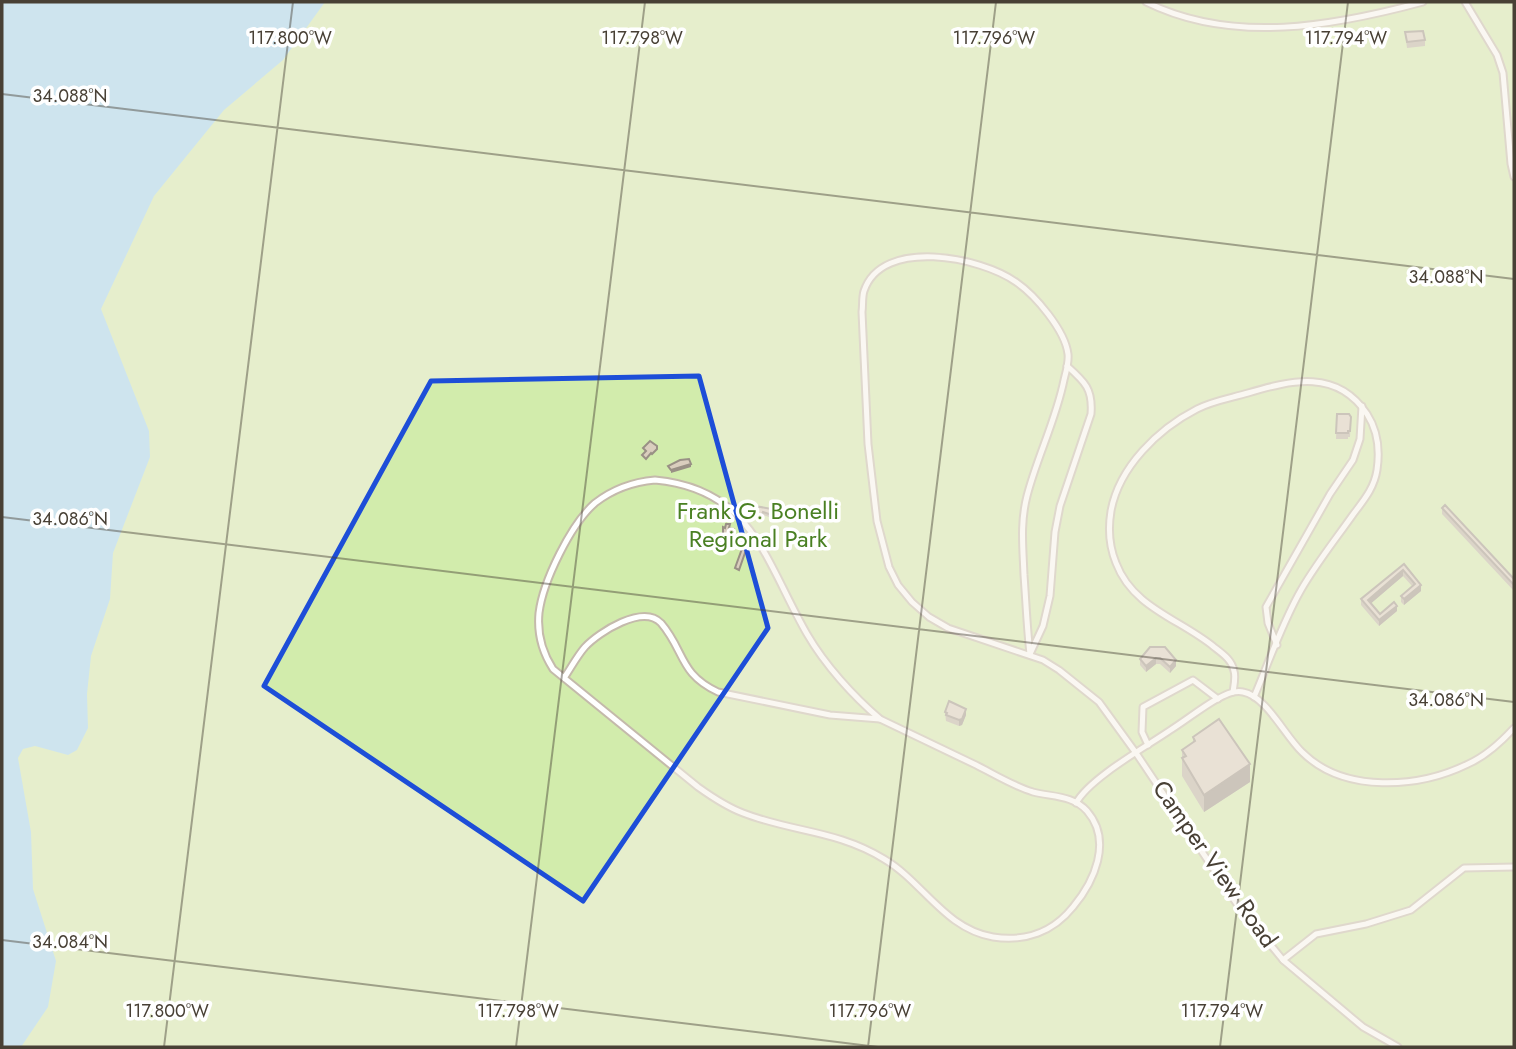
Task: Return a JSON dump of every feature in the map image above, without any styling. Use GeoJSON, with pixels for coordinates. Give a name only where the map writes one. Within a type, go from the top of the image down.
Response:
{"type":"FeatureCollection","features":[{"type":"Feature","properties":{"kind":"lane"},"geometry":{"type":"LineString","coordinates":[[1146,2],[1164,11],[1209,23],[1271,28],[1310,27],[1423,2]]}},
{"type":"Feature","properties":{"kind":"lane"},"geometry":{"type":"LineString","coordinates":[[1465,2],[1497,55],[1503,73],[1514,177]]}},
{"type":"Feature","properties":{"kind":"lane","name":"Camper View Road"},"geometry":{"type":"LineString","coordinates":[[1067,366],[1068,354],[1052,320],[1038,302],[1016,282],[995,270],[971,261],[901,259],[887,264],[875,274],[864,290],[862,312],[868,444],[877,521],[888,567],[898,585],[929,617],[948,628],[1030,654],[1059,670],[1099,702],[1237,904],[1283,960],[1363,1027],[1398,1047]]}},
{"type":"Feature","properties":{"kind":"lane"},"geometry":{"type":"LineString","coordinates":[[1030,654],[1022,521],[1035,471],[1062,393],[1067,366]]}},
{"type":"Feature","properties":{"kind":"lane"},"geometry":{"type":"LineString","coordinates":[[1030,654],[1043,626],[1050,596],[1060,506],[1091,414],[1093,399],[1086,383],[1067,366]]}},
{"type":"Feature","properties":{"kind":"lane"},"geometry":{"type":"LineString","coordinates":[[1233,692],[1235,673],[1229,659],[1210,643],[1148,606],[1132,592],[1120,575],[1111,550],[1109,531],[1116,492],[1143,450],[1160,434],[1199,408],[1269,387],[1304,382],[1332,385],[1351,394],[1373,423],[1379,444],[1377,471],[1369,494],[1301,590],[1288,614],[1254,697]]}},
{"type":"Feature","properties":{"kind":"lane"},"geometry":{"type":"LineString","coordinates":[[1277,645],[1268,623],[1266,607],[1330,494],[1353,460],[1360,439],[1362,407]]}},
{"type":"Feature","properties":{"kind":"lane"},"geometry":{"type":"LineString","coordinates":[[634,482],[678,482],[704,491],[726,504],[758,540],[818,652],[865,706],[880,719],[1025,790],[1062,797],[1087,811],[1096,827],[1100,846],[1097,869],[1085,892],[1058,924],[1037,934],[1016,938],[973,933],[951,920],[902,870],[882,858],[827,834],[744,814],[698,787],[553,669],[543,653],[539,637],[539,612],[566,542],[594,504],[613,491],[634,482]]}},
{"type":"Feature","properties":{"kind":"lane"},"geometry":{"type":"LineString","coordinates":[[564,678],[585,647],[602,634],[635,617],[649,615],[660,622],[688,671],[701,684],[718,692],[830,715],[880,719]]}},
{"type":"Feature","properties":{"kind":"lane"},"geometry":{"type":"LineString","coordinates":[[1148,745],[1142,733],[1143,707],[1193,680],[1218,699]]}},
{"type":"Feature","properties":{"kind":"lane"},"geometry":{"type":"LineString","coordinates":[[1076,803],[1091,785],[1136,753],[1233,692],[1243,692],[1254,697],[1302,753],[1322,767],[1343,776],[1366,780],[1406,782],[1448,773],[1471,763],[1514,728]]}},
{"type":"Feature","properties":{"kind":"lane"},"geometry":{"type":"LineString","coordinates":[[1283,960],[1317,934],[1366,924],[1411,910],[1464,868],[1514,867]]}},
{"type":"Feature","properties":{"kind":"highlighted area"},"geometry":{"type":"Polygon","coordinates":[[[699,376],[768,628],[583,901],[264,686],[431,381],[699,376]]]}},
{"type":"Feature","properties":{"kind":"green space","name":"Frank G. Bonelli Regional Park"},"geometry":{"type":"Polygon","coordinates":[[[2,2],[1514,2],[1514,1047],[2,1047],[2,2]]]}},
{"type":"Feature","properties":{"kind":"water"},"geometry":{"type":"Polygon","coordinates":[[[2,2],[325,2],[283,60],[224,110],[154,196],[101,309],[149,431],[150,457],[113,553],[110,599],[91,656],[87,694],[88,728],[77,750],[68,755],[35,746],[23,749],[18,758],[31,832],[33,889],[56,961],[48,1007],[21,1047],[2,1047],[2,2]]]}},
{"type":"Feature","properties":{"kind":"building"},"geometry":{"type":"Polygon","coordinates":[[[1423,31],[1425,40],[1407,42],[1405,32],[1423,31]]]}},
{"type":"Feature","properties":{"kind":"building"},"geometry":{"type":"Polygon","coordinates":[[[1337,414],[1349,414],[1351,417],[1348,433],[1336,433],[1337,414]]]}},
{"type":"Feature","properties":{"kind":"building"},"geometry":{"type":"Polygon","coordinates":[[[650,441],[657,449],[646,459],[642,455],[646,451],[643,448],[650,441]]]}},
{"type":"Feature","properties":{"kind":"building"},"geometry":{"type":"Polygon","coordinates":[[[689,459],[691,464],[671,470],[668,466],[680,460],[689,459]]]}},
{"type":"Feature","properties":{"kind":"building"},"geometry":{"type":"Polygon","coordinates":[[[1445,505],[1514,579],[1514,585],[1442,508],[1445,505]]]}},
{"type":"Feature","properties":{"kind":"building"},"geometry":{"type":"Polygon","coordinates":[[[755,506],[777,510],[775,516],[763,512],[756,514],[755,506]]]}},
{"type":"Feature","properties":{"kind":"building"},"geometry":{"type":"Polygon","coordinates":[[[726,524],[730,524],[729,528],[734,529],[733,537],[728,537],[727,545],[720,543],[726,524]]]}},
{"type":"Feature","properties":{"kind":"building"},"geometry":{"type":"Polygon","coordinates":[[[743,546],[747,547],[739,570],[735,568],[743,546]]]}},
{"type":"Feature","properties":{"kind":"building"},"geometry":{"type":"Polygon","coordinates":[[[1404,564],[1421,585],[1404,599],[1401,596],[1415,584],[1403,570],[1368,600],[1380,614],[1394,602],[1397,606],[1379,620],[1361,599],[1404,564]]]}},
{"type":"Feature","properties":{"kind":"building"},"geometry":{"type":"Polygon","coordinates":[[[1150,647],[1165,647],[1176,660],[1170,667],[1160,658],[1156,658],[1146,666],[1140,659],[1150,647]]]}},
{"type":"Feature","properties":{"kind":"building"},"geometry":{"type":"Polygon","coordinates":[[[949,701],[966,709],[962,719],[946,715],[949,701]]]}},
{"type":"Feature","properties":{"kind":"building"},"geometry":{"type":"Polygon","coordinates":[[[1219,719],[1250,764],[1204,795],[1182,758],[1186,756],[1182,750],[1195,741],[1193,737],[1219,719]]]}}]}
